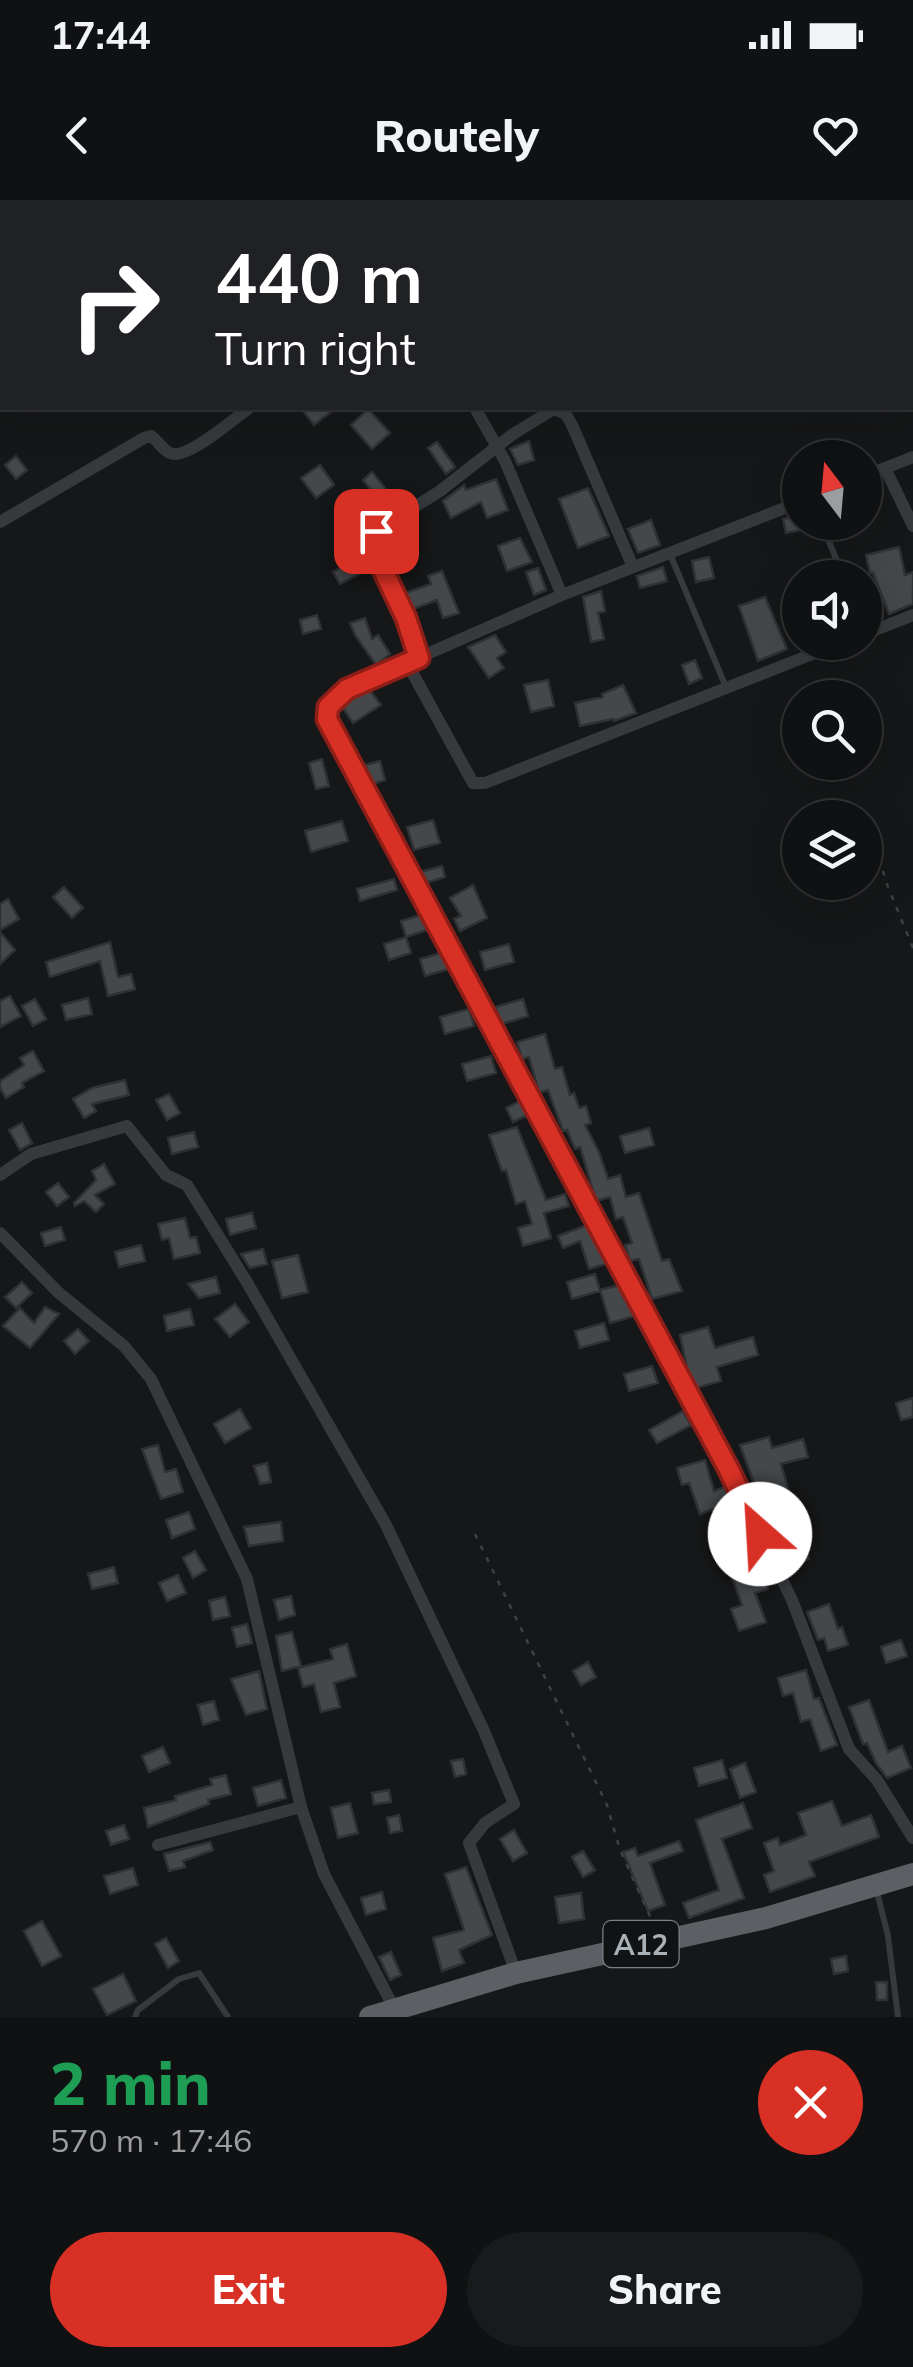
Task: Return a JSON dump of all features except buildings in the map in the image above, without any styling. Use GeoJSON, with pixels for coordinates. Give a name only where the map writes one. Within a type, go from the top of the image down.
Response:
{"type":"FeatureCollection","features":[{"type":"Feature","properties":{"kind":"highway","name":"A12"},"geometry":{"type":"LineString","coordinates":[[370,2017],[516,1973],[766,1918],[913,1874]]}},
{"type":"Feature","properties":{"kind":"street"},"geometry":{"type":"LineString","coordinates":[[0,522],[144,438],[151,436],[169,453],[177,454],[190,450],[247,410]]}},
{"type":"Feature","properties":{"kind":"street"},"geometry":{"type":"LineString","coordinates":[[476,410],[497,446],[562,595]]}},
{"type":"Feature","properties":{"kind":"street"},"geometry":{"type":"LineString","coordinates":[[552,410],[376,531],[372,541],[406,618],[413,660],[473,783],[485,783],[797,660]]}},
{"type":"Feature","properties":{"kind":"street"},"geometry":{"type":"LineString","coordinates":[[556,410],[566,414],[634,567]]}},
{"type":"Feature","properties":{"kind":"street"},"geometry":{"type":"LineString","coordinates":[[882,470],[913,457]]}},
{"type":"Feature","properties":{"kind":"street"},"geometry":{"type":"LineString","coordinates":[[886,468],[913,526]]}},
{"type":"Feature","properties":{"kind":"street"},"geometry":{"type":"LineString","coordinates":[[782,509],[562,595],[347,689],[328,707],[327,719],[728,1468],[792,1600],[849,1749],[877,1780],[913,1838]]}},
{"type":"Feature","properties":{"kind":"street"},"geometry":{"type":"LineString","coordinates":[[882,626],[913,615]]}},
{"type":"Feature","properties":{"kind":"street"},"geometry":{"type":"LineString","coordinates":[[0,1175],[31,1154],[127,1126],[166,1175],[187,1185],[386,1525],[484,1730],[514,1804],[484,1823],[469,1843],[516,1973]]}},
{"type":"Feature","properties":{"kind":"street"},"geometry":{"type":"LineString","coordinates":[[0,1233],[59,1293],[124,1346],[151,1379],[247,1580],[301,1807],[324,1874],[394,2008]]}},
{"type":"Feature","properties":{"kind":"street"},"geometry":{"type":"LineString","coordinates":[[158,1845],[301,1807]]}},
{"type":"Feature","properties":{"kind":"lane"},"geometry":{"type":"LineString","coordinates":[[670,554],[726,688]]}},
{"type":"Feature","properties":{"kind":"lane"},"geometry":{"type":"LineString","coordinates":[[876,1886],[888,1936],[898,2017]]}},
{"type":"Feature","properties":{"kind":"lane"},"geometry":{"type":"LineString","coordinates":[[135,2017],[138,2010],[179,1980],[199,1973],[228,2017]]}},
{"type":"Feature","properties":{"kind":"path"},"geometry":{"type":"LineString","coordinates":[[882,867],[913,948]]}},
{"type":"Feature","properties":{"kind":"path"},"geometry":{"type":"LineString","coordinates":[[476,1534],[607,1805],[620,1850],[661,1940]]}},
{"type":"Feature","properties":{"kind":"route"},"geometry":{"type":"LineString","coordinates":[[376,531],[372,541],[376,555],[406,618],[419,658],[347,689],[328,707],[327,719],[760,1534]]}}]}
